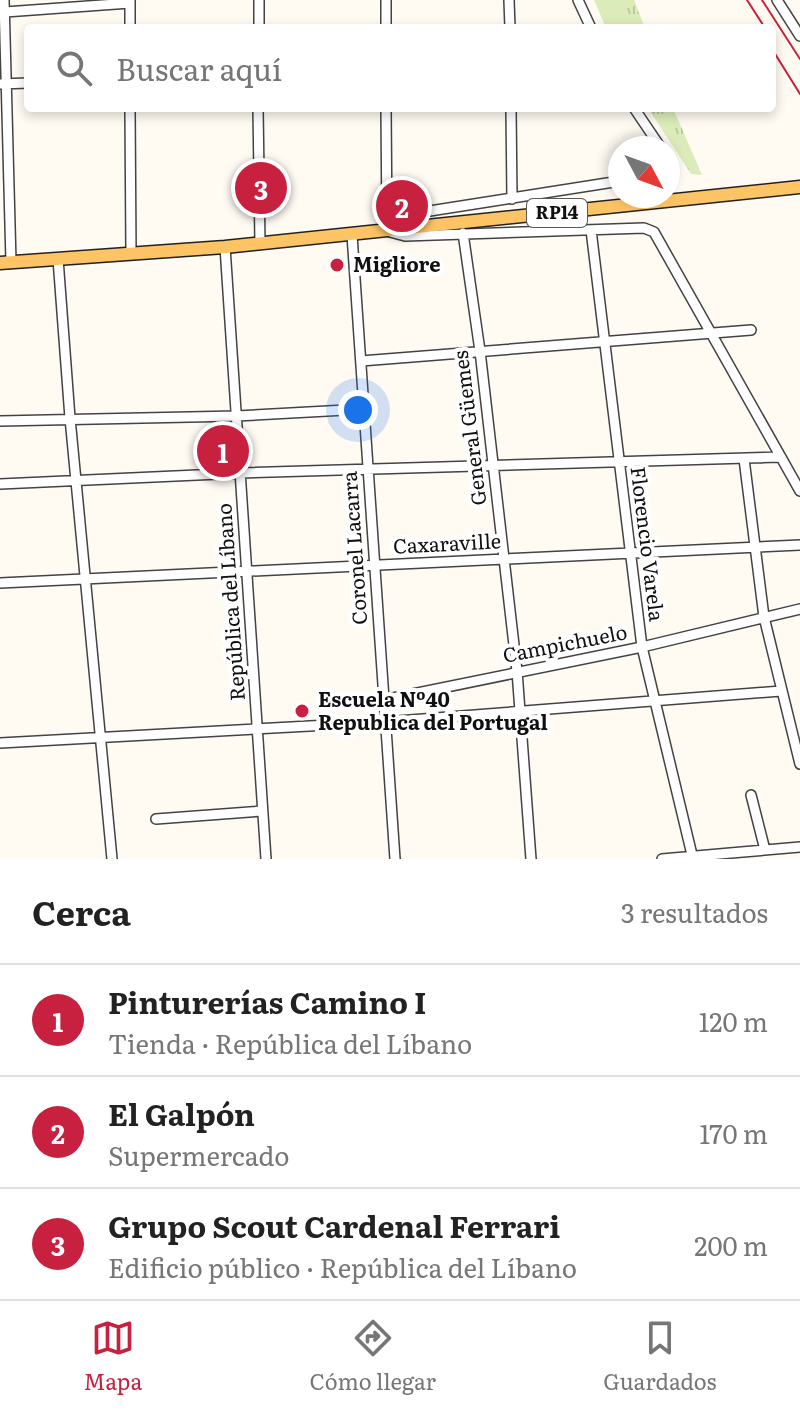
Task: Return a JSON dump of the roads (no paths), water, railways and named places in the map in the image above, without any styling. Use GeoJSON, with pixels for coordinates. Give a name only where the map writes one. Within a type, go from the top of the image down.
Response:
{"type":"FeatureCollection","features":[{"type":"Feature","properties":{"kind":"main road","name":"RP14"},"geometry":{"type":"LineString","coordinates":[[6,263],[260,244],[800,187]]}},
{"type":"Feature","properties":{"kind":"street"},"geometry":{"type":"LineString","coordinates":[[4,0],[6,263]]}},
{"type":"Feature","properties":{"kind":"street"},"geometry":{"type":"LineString","coordinates":[[259,0],[259,24]]}},
{"type":"Feature","properties":{"kind":"street"},"geometry":{"type":"LineString","coordinates":[[386,0],[386,24]]}},
{"type":"Feature","properties":{"kind":"street"},"geometry":{"type":"LineString","coordinates":[[509,0],[510,24]]}},
{"type":"Feature","properties":{"kind":"street"},"geometry":{"type":"LineString","coordinates":[[578,0],[589,24]]}},
{"type":"Feature","properties":{"kind":"street"},"geometry":{"type":"LineString","coordinates":[[777,0],[800,36]]}},
{"type":"Feature","properties":{"kind":"street"},"geometry":{"type":"LineString","coordinates":[[5,12],[130,2],[130,24]]}},
{"type":"Feature","properties":{"kind":"street"},"geometry":{"type":"LineString","coordinates":[[3,84],[24,83]]}},
{"type":"Feature","properties":{"kind":"street"},"geometry":{"type":"LineString","coordinates":[[130,112],[131,254]]}},
{"type":"Feature","properties":{"kind":"street"},"geometry":{"type":"LineString","coordinates":[[258,112],[260,244]]}},
{"type":"Feature","properties":{"kind":"street"},"geometry":{"type":"LineString","coordinates":[[386,112],[387,230]]}},
{"type":"Feature","properties":{"kind":"street"},"geometry":{"type":"LineString","coordinates":[[511,112],[512,199]]}},
{"type":"Feature","properties":{"kind":"street"},"geometry":{"type":"LineString","coordinates":[[637,112],[653,136]]}},
{"type":"Feature","properties":{"kind":"street"},"geometry":{"type":"LineString","coordinates":[[387,230],[417,213],[608,183]]}},
{"type":"Feature","properties":{"kind":"street"},"geometry":{"type":"LineString","coordinates":[[387,230],[405,236],[644,228],[654,232],[800,491]]}},
{"type":"Feature","properties":{"kind":"street","name":"Florencio Varela"},"geometry":{"type":"LineString","coordinates":[[591,230],[642,647],[692,858]]}},
{"type":"Feature","properties":{"kind":"street","name":"General Güemes"},"geometry":{"type":"LineString","coordinates":[[463,233],[480,351],[517,671],[531,859]]}},
{"type":"Feature","properties":{"kind":"street","name":"Coronel Lacarra"},"geometry":{"type":"LineString","coordinates":[[352,235],[395,859]]}},
{"type":"Feature","properties":{"kind":"street","name":"República del Líbano"},"geometry":{"type":"LineString","coordinates":[[225,247],[266,859]]}},
{"type":"Feature","properties":{"kind":"street"},"geometry":{"type":"LineString","coordinates":[[58,259],[112,859]]}},
{"type":"Feature","properties":{"kind":"street"},"geometry":{"type":"LineString","coordinates":[[361,361],[751,330]]}},
{"type":"Feature","properties":{"kind":"street"},"geometry":{"type":"LineString","coordinates":[[0,421],[237,416],[364,409]]}},
{"type":"Feature","properties":{"kind":"street"},"geometry":{"type":"LineString","coordinates":[[0,484],[241,473],[781,457]]}},
{"type":"Feature","properties":{"kind":"street"},"geometry":{"type":"LineString","coordinates":[[744,459],[764,617],[800,764]]}},
{"type":"Feature","properties":{"kind":"street","name":"Caxaraville"},"geometry":{"type":"LineString","coordinates":[[0,583],[800,545]]}},
{"type":"Feature","properties":{"kind":"street","name":"Campichuelo"},"geometry":{"type":"LineString","coordinates":[[383,700],[642,647],[800,609]]}},
{"type":"Feature","properties":{"kind":"street"},"geometry":{"type":"LineString","coordinates":[[0,743],[384,722],[781,691]]}},
{"type":"Feature","properties":{"kind":"street"},"geometry":{"type":"LineString","coordinates":[[751,795],[765,850]]}},
{"type":"Feature","properties":{"kind":"street"},"geometry":{"type":"LineString","coordinates":[[156,819],[262,811]]}},
{"type":"Feature","properties":{"kind":"street"},"geometry":{"type":"LineString","coordinates":[[662,859],[800,847]]}},
{"type":"Feature","properties":{"kind":"railway"},"geometry":{"type":"LineString","coordinates":[[747,0],[762,24]]}},
{"type":"Feature","properties":{"kind":"railway"},"geometry":{"type":"LineString","coordinates":[[762,0],[800,59]]}},
{"type":"Feature","properties":{"kind":"railway"},"geometry":{"type":"LineString","coordinates":[[776,55],[800,94]]}},
{"type":"Feature","properties":{"kind":"place","name":"Grupo Scout Cardenal Ferrari"},"geometry":{"type":"Point","coordinates":[261,188]}},
{"type":"Feature","properties":{"kind":"place","name":"El Galpón"},"geometry":{"type":"Point","coordinates":[402,206]}},
{"type":"Feature","properties":{"kind":"place","name":"Migliore"},"geometry":{"type":"Point","coordinates":[337,265]}},
{"type":"Feature","properties":{"kind":"place","name":"Pinturerías Camino I"},"geometry":{"type":"Point","coordinates":[223,451]}},
{"type":"Feature","properties":{"kind":"place","name":"Escuela Nº40 Republica del Portugal"},"geometry":{"type":"Point","coordinates":[302,711]}}]}
